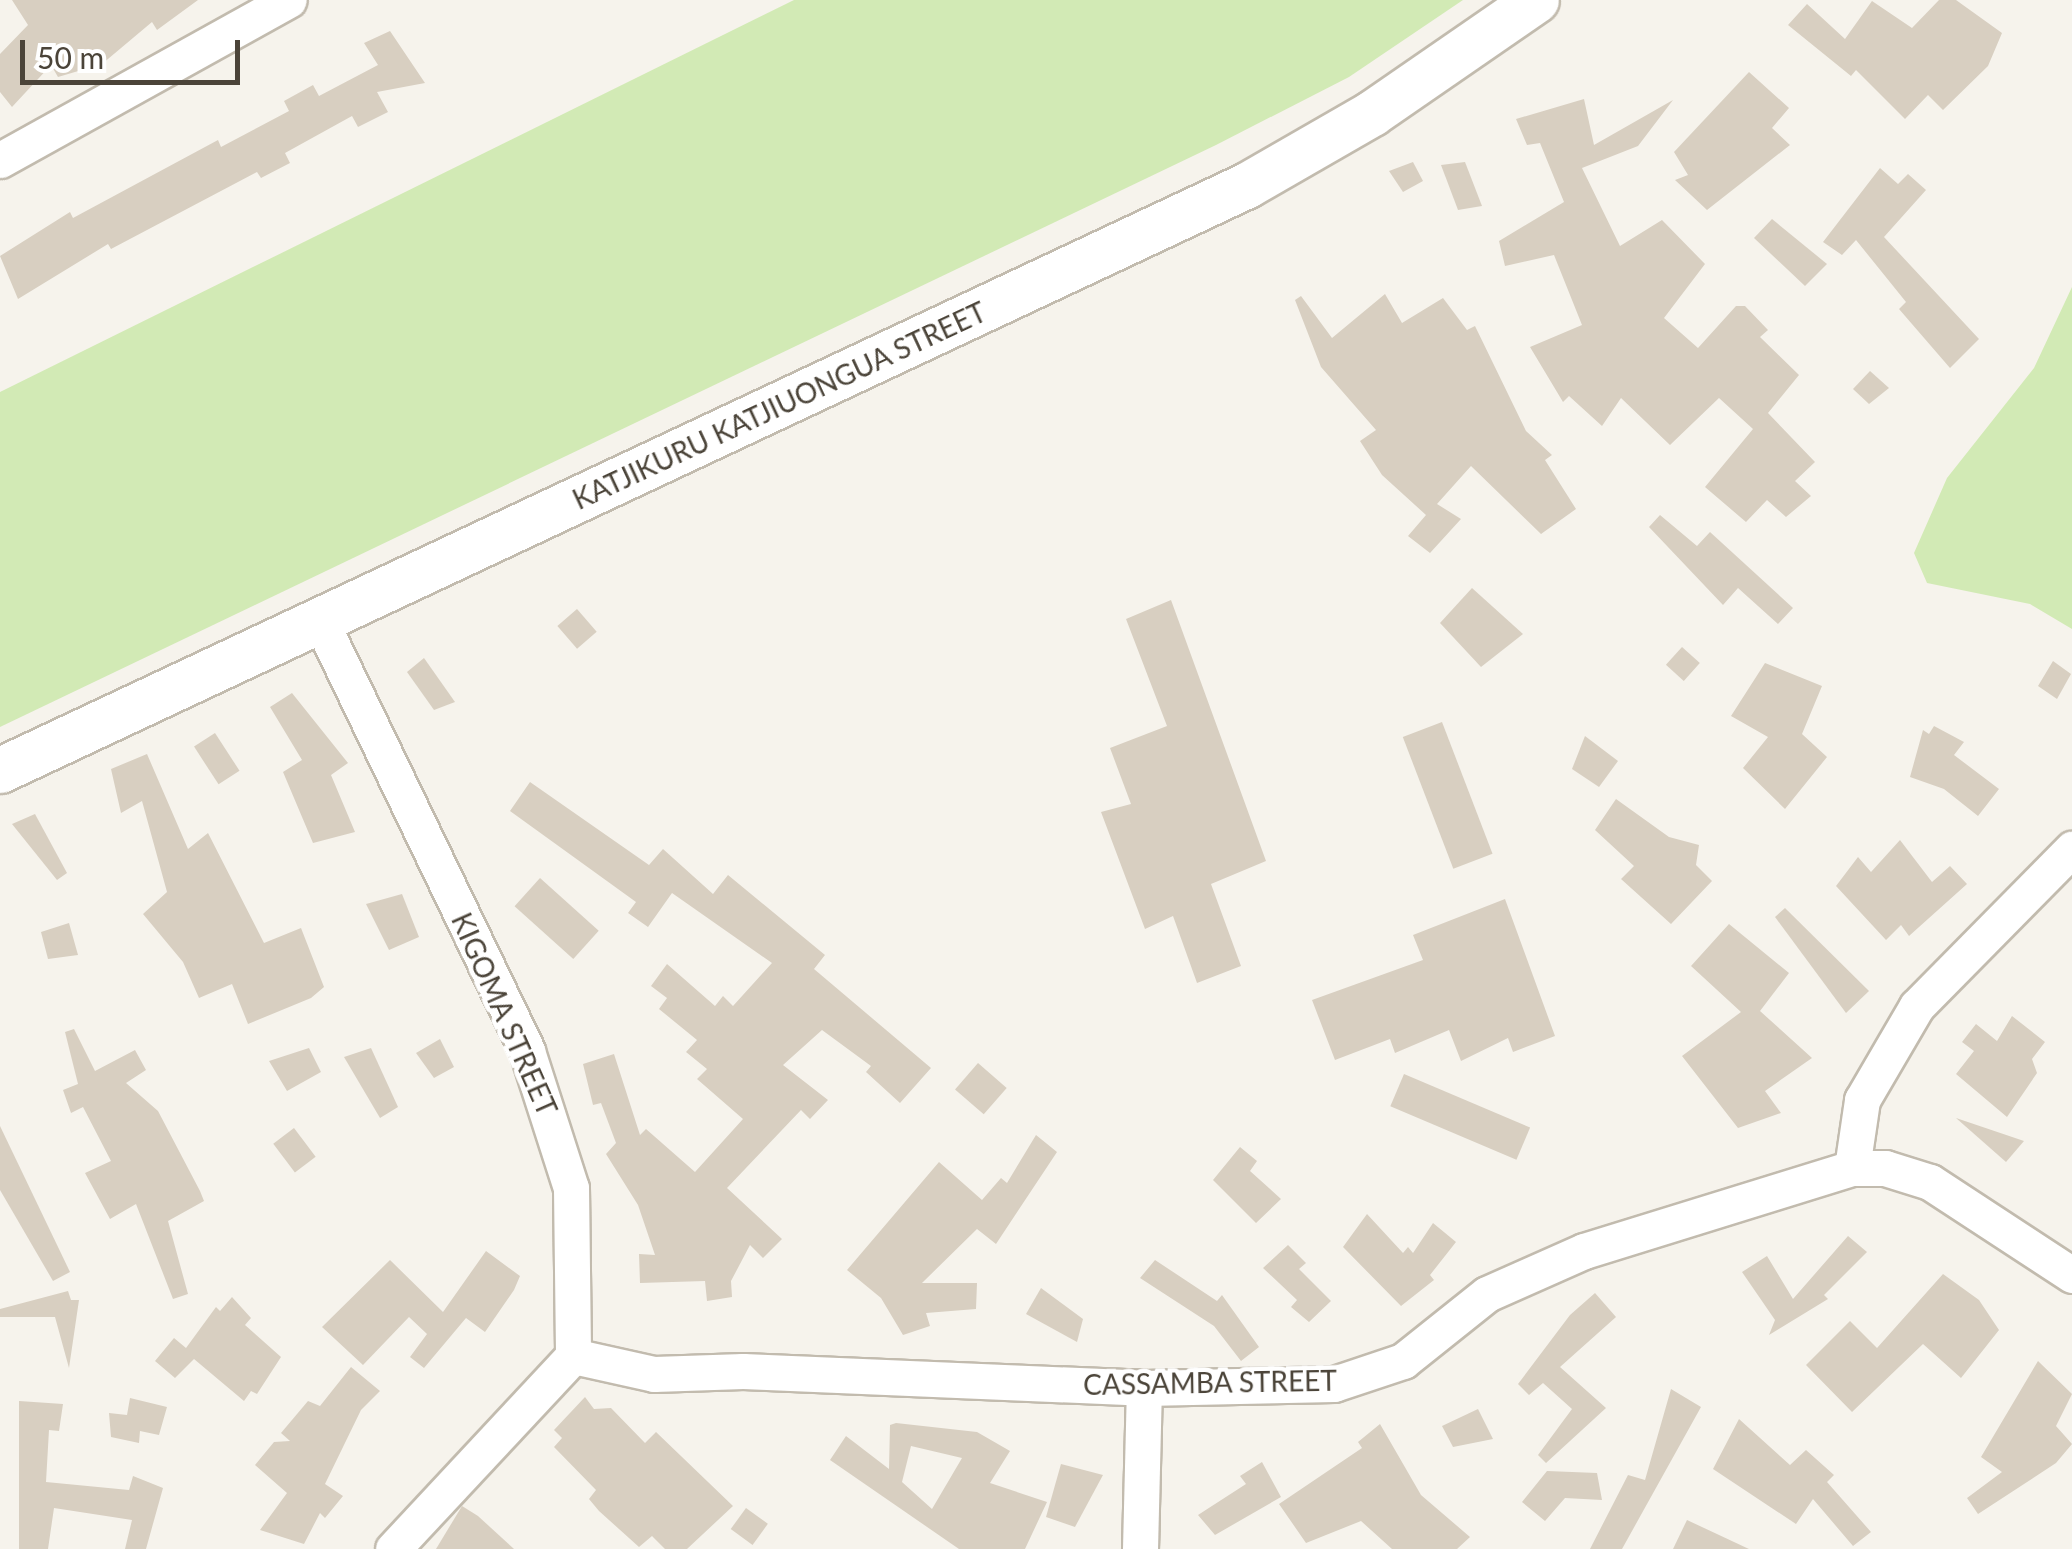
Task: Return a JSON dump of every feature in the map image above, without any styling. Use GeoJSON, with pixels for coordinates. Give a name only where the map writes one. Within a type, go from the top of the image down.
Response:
{"type":"FeatureCollection","features":[{"type":"Feature","properties":{"kind":"street"},"geometry":{"type":"LineString","coordinates":[[0,160],[288,0]]}},
{"type":"Feature","properties":{"kind":"street","name":"KATJIKURU KATJIUONGUA STREET"},"geometry":{"type":"LineString","coordinates":[[0,770],[1247,185],[1372,113],[1536,0]]}},
{"type":"Feature","properties":{"kind":"street","name":"KIGOMA STREET"},"geometry":{"type":"LineString","coordinates":[[319,618],[541,1083],[571,1188],[573,1356]]}},
{"type":"Feature","properties":{"kind":"street"},"geometry":{"type":"LineString","coordinates":[[1852,1168],[1862,1100],[1917,1006],[2072,849]]}},
{"type":"Feature","properties":{"kind":"street","name":"CASSAMBA STREET"},"geometry":{"type":"LineString","coordinates":[[573,1356],[654,1374],[744,1371],[1144,1388],[1334,1384],[1403,1362],[1487,1294],[1584,1251],[1852,1168],[1885,1168],[1930,1182],[2072,1275]]}},
{"type":"Feature","properties":{"kind":"street"},"geometry":{"type":"LineString","coordinates":[[393,1549],[573,1356]]}},
{"type":"Feature","properties":{"kind":"street"},"geometry":{"type":"LineString","coordinates":[[1140,1549],[1144,1388]]}},
{"type":"Feature","properties":{"kind":"green space"},"geometry":{"type":"Polygon","coordinates":[[[794,0],[1463,0],[1349,77],[1216,145],[0,727],[0,392],[794,0]]]}},
{"type":"Feature","properties":{"kind":"green space"},"geometry":{"type":"Polygon","coordinates":[[[2072,287],[2072,629],[2030,604],[1927,583],[1914,553],[1947,478],[2034,368],[2072,287]]]}},
{"type":"Feature","properties":{"kind":"building"},"geometry":{"type":"Polygon","coordinates":[[[12,0],[198,0],[157,30],[152,22],[102,64],[58,77],[51,65],[12,107],[0,92],[0,54],[28,25],[12,0]]]}},
{"type":"Feature","properties":{"kind":"building"},"geometry":{"type":"Polygon","coordinates":[[[1939,0],[1956,0],[2002,33],[1988,66],[1943,110],[1928,95],[1905,119],[1856,70],[1851,76],[1788,25],[1807,4],[1845,39],[1872,1],[1912,28],[1939,0]]]}},
{"type":"Feature","properties":{"kind":"building"},"geometry":{"type":"Polygon","coordinates":[[[390,31],[425,83],[377,92],[388,112],[358,127],[352,116],[285,153],[290,163],[261,178],[257,172],[111,249],[108,244],[18,299],[0,256],[70,212],[73,218],[218,140],[221,147],[289,111],[284,101],[313,85],[319,96],[378,65],[364,43],[390,31]]]}},
{"type":"Feature","properties":{"kind":"building"},"geometry":{"type":"Polygon","coordinates":[[[1749,72],[1789,108],[1772,128],[1790,145],[1707,210],[1675,180],[1688,175],[1674,152],[1749,72]]]}},
{"type":"Feature","properties":{"kind":"building"},"geometry":{"type":"Polygon","coordinates":[[[1584,99],[1594,145],[1673,100],[1638,146],[1582,168],[1620,246],[1662,220],[1705,264],[1664,318],[1698,348],[1736,306],[1745,306],[1768,330],[1760,337],[1799,375],[1768,413],[1815,462],[1795,481],[1811,496],[1786,517],[1767,500],[1746,522],[1705,487],[1753,429],[1719,398],[1670,445],[1621,398],[1602,426],[1569,396],[1563,402],[1530,347],[1582,325],[1554,255],[1505,266],[1499,241],[1564,202],[1540,143],[1527,145],[1516,119],[1584,99]]]}},
{"type":"Feature","properties":{"kind":"building"},"geometry":{"type":"Polygon","coordinates":[[[1413,162],[1423,181],[1403,192],[1389,171],[1413,162]]]}},
{"type":"Feature","properties":{"kind":"building"},"geometry":{"type":"Polygon","coordinates":[[[1465,162],[1482,206],[1458,210],[1441,165],[1465,162]]]}},
{"type":"Feature","properties":{"kind":"building"},"geometry":{"type":"Polygon","coordinates":[[[1880,168],[1898,184],[1908,174],[1926,190],[1884,237],[1979,339],[1950,368],[1899,309],[1906,302],[1856,240],[1842,255],[1823,242],[1880,168]]]}},
{"type":"Feature","properties":{"kind":"building"},"geometry":{"type":"Polygon","coordinates":[[[1772,219],[1827,264],[1805,286],[1754,238],[1772,219]]]}},
{"type":"Feature","properties":{"kind":"building"},"geometry":{"type":"Polygon","coordinates":[[[1385,294],[1402,323],[1443,298],[1467,330],[1475,326],[1526,431],[1552,455],[1545,460],[1576,509],[1541,534],[1471,466],[1437,504],[1461,519],[1430,553],[1408,536],[1426,515],[1382,475],[1360,441],[1376,430],[1321,367],[1295,300],[1301,296],[1332,338],[1385,294]]]}},
{"type":"Feature","properties":{"kind":"building"},"geometry":{"type":"Polygon","coordinates":[[[1870,371],[1889,388],[1869,404],[1853,389],[1870,371]]]}},
{"type":"Feature","properties":{"kind":"building"},"geometry":{"type":"Polygon","coordinates":[[[1660,515],[1697,546],[1710,532],[1793,608],[1778,624],[1738,588],[1723,605],[1649,527],[1660,515]]]}},
{"type":"Feature","properties":{"kind":"building"},"geometry":{"type":"Polygon","coordinates":[[[1472,588],[1523,634],[1481,667],[1440,623],[1472,588]]]}},
{"type":"Feature","properties":{"kind":"building"},"geometry":{"type":"Polygon","coordinates":[[[1171,600],[1266,861],[1211,884],[1241,966],[1197,983],[1173,916],[1145,929],[1101,812],[1131,804],[1110,748],[1167,726],[1126,619],[1171,600]]]}},
{"type":"Feature","properties":{"kind":"building"},"geometry":{"type":"Polygon","coordinates":[[[577,609],[597,632],[577,649],[557,626],[577,609]]]}},
{"type":"Feature","properties":{"kind":"building"},"geometry":{"type":"Polygon","coordinates":[[[1682,647],[1700,663],[1684,681],[1666,665],[1682,647]]]}},
{"type":"Feature","properties":{"kind":"building"},"geometry":{"type":"Polygon","coordinates":[[[424,658],[455,702],[434,710],[407,672],[424,658]]]}},
{"type":"Feature","properties":{"kind":"building"},"geometry":{"type":"Polygon","coordinates":[[[2053,661],[2071,674],[2057,699],[2038,686],[2053,661]]]}},
{"type":"Feature","properties":{"kind":"building"},"geometry":{"type":"Polygon","coordinates":[[[1765,663],[1822,686],[1802,734],[1827,757],[1785,809],[1743,768],[1768,737],[1731,716],[1765,663]]]}},
{"type":"Feature","properties":{"kind":"building"},"geometry":{"type":"Polygon","coordinates":[[[292,693],[348,763],[331,775],[355,832],[313,843],[283,772],[302,760],[270,707],[292,693]]]}},
{"type":"Feature","properties":{"kind":"building"},"geometry":{"type":"Polygon","coordinates":[[[1442,722],[1493,854],[1453,869],[1403,737],[1442,722]]]}},
{"type":"Feature","properties":{"kind":"building"},"geometry":{"type":"Polygon","coordinates":[[[1934,726],[1964,742],[1954,755],[1999,789],[1978,816],[1944,789],[1910,777],[1923,730],[1929,734],[1934,726]]]}},
{"type":"Feature","properties":{"kind":"building"},"geometry":{"type":"Polygon","coordinates":[[[215,733],[240,771],[219,784],[194,747],[215,733]]]}},
{"type":"Feature","properties":{"kind":"building"},"geometry":{"type":"Polygon","coordinates":[[[1585,736],[1618,761],[1599,787],[1572,769],[1585,736]]]}},
{"type":"Feature","properties":{"kind":"building"},"geometry":{"type":"Polygon","coordinates":[[[147,754],[188,849],[208,833],[264,943],[301,928],[324,987],[311,998],[248,1024],[232,984],[199,998],[183,962],[143,914],[167,892],[142,801],[121,813],[111,769],[147,754]]]}},
{"type":"Feature","properties":{"kind":"building"},"geometry":{"type":"Polygon","coordinates":[[[530,782],[649,865],[663,849],[713,894],[728,875],[825,955],[814,969],[931,1068],[900,1103],[866,1072],[871,1066],[822,1030],[783,1065],[828,1100],[810,1119],[801,1110],[727,1188],[782,1239],[763,1258],[750,1245],[731,1281],[732,1297],[707,1301],[705,1281],[640,1283],[639,1254],[655,1255],[638,1205],[606,1154],[616,1143],[601,1103],[593,1105],[583,1064],[614,1054],[640,1135],[646,1129],[695,1172],[743,1119],[697,1079],[707,1069],[686,1052],[697,1040],[659,1009],[667,998],[651,986],[667,964],[715,1006],[723,996],[733,1006],[772,963],[672,893],[648,927],[628,913],[636,902],[510,811],[530,782]]]}},
{"type":"Feature","properties":{"kind":"building"},"geometry":{"type":"Polygon","coordinates":[[[1616,799],[1669,837],[1699,845],[1696,865],[1712,881],[1671,924],[1621,879],[1634,866],[1595,830],[1616,799]]]}},
{"type":"Feature","properties":{"kind":"building"},"geometry":{"type":"Polygon","coordinates":[[[35,814],[67,873],[57,880],[12,824],[35,814]]]}},
{"type":"Feature","properties":{"kind":"building"},"geometry":{"type":"Polygon","coordinates":[[[1900,840],[1932,882],[1950,866],[1967,884],[1909,936],[1901,925],[1886,940],[1836,886],[1858,857],[1871,872],[1900,840]]]}},
{"type":"Feature","properties":{"kind":"building"},"geometry":{"type":"Polygon","coordinates":[[[540,878],[599,931],[573,959],[515,906],[540,878]]]}},
{"type":"Feature","properties":{"kind":"building"},"geometry":{"type":"Polygon","coordinates":[[[402,894],[419,937],[389,950],[366,904],[402,894]]]}},
{"type":"Feature","properties":{"kind":"building"},"geometry":{"type":"Polygon","coordinates":[[[1505,899],[1555,1036],[1513,1052],[1508,1038],[1461,1061],[1449,1030],[1395,1053],[1390,1039],[1335,1060],[1312,1000],[1423,960],[1413,935],[1505,899]]]}},
{"type":"Feature","properties":{"kind":"building"},"geometry":{"type":"Polygon","coordinates":[[[1785,908],[1869,991],[1846,1013],[1775,917],[1785,908]]]}},
{"type":"Feature","properties":{"kind":"building"},"geometry":{"type":"Polygon","coordinates":[[[69,923],[78,955],[48,959],[41,932],[69,923]]]}},
{"type":"Feature","properties":{"kind":"building"},"geometry":{"type":"Polygon","coordinates":[[[1729,924],[1789,973],[1760,1011],[1812,1058],[1765,1091],[1781,1113],[1738,1128],[1682,1056],[1741,1012],[1691,966],[1729,924]]]}},
{"type":"Feature","properties":{"kind":"building"},"geometry":{"type":"Polygon","coordinates":[[[2012,1016],[2045,1042],[2032,1059],[2037,1073],[2007,1117],[1956,1074],[1974,1051],[1962,1042],[1976,1024],[1997,1041],[2012,1016]]]}},
{"type":"Feature","properties":{"kind":"building"},"geometry":{"type":"Polygon","coordinates":[[[74,1029],[95,1071],[135,1050],[146,1070],[126,1083],[158,1111],[200,1191],[204,1201],[168,1221],[188,1294],[173,1299],[136,1204],[110,1219],[85,1173],[111,1161],[83,1107],[71,1113],[63,1090],[78,1084],[65,1032],[74,1029]]]}},
{"type":"Feature","properties":{"kind":"building"},"geometry":{"type":"Polygon","coordinates":[[[440,1039],[454,1067],[434,1078],[416,1053],[440,1039]]]}},
{"type":"Feature","properties":{"kind":"building"},"geometry":{"type":"Polygon","coordinates":[[[309,1048],[321,1072],[287,1091],[269,1061],[309,1048]]]}},
{"type":"Feature","properties":{"kind":"building"},"geometry":{"type":"Polygon","coordinates":[[[371,1048],[398,1107],[380,1118],[344,1057],[371,1048]]]}},
{"type":"Feature","properties":{"kind":"building"},"geometry":{"type":"Polygon","coordinates":[[[978,1063],[1007,1088],[984,1114],[955,1089],[978,1063]]]}},
{"type":"Feature","properties":{"kind":"building"},"geometry":{"type":"Polygon","coordinates":[[[1404,1074],[1530,1128],[1516,1160],[1390,1106],[1404,1074]]]}},
{"type":"Feature","properties":{"kind":"building"},"geometry":{"type":"Polygon","coordinates":[[[1956,1118],[2024,1141],[2006,1162],[1956,1118]]]}},
{"type":"Feature","properties":{"kind":"building"},"geometry":{"type":"Polygon","coordinates":[[[0,1126],[70,1272],[53,1281],[0,1190],[0,1126]]]}},
{"type":"Feature","properties":{"kind":"building"},"geometry":{"type":"Polygon","coordinates":[[[294,1128],[316,1157],[295,1172],[273,1144],[294,1128]]]}},
{"type":"Feature","properties":{"kind":"building"},"geometry":{"type":"Polygon","coordinates":[[[1036,1135],[1057,1152],[996,1244],[977,1229],[922,1283],[977,1283],[976,1309],[926,1313],[930,1326],[903,1335],[881,1298],[847,1270],[939,1162],[982,1200],[1001,1178],[1007,1183],[1036,1135]]]}},
{"type":"Feature","properties":{"kind":"building"},"geometry":{"type":"Polygon","coordinates":[[[1240,1147],[1257,1161],[1250,1171],[1281,1199],[1256,1223],[1213,1180],[1240,1147]]]}},
{"type":"Feature","properties":{"kind":"building"},"geometry":{"type":"Polygon","coordinates":[[[1367,1214],[1403,1253],[1408,1247],[1413,1253],[1433,1223],[1456,1242],[1430,1275],[1434,1280],[1401,1306],[1343,1247],[1367,1214]]]}},
{"type":"Feature","properties":{"kind":"building"},"geometry":{"type":"Polygon","coordinates":[[[1848,1236],[1867,1252],[1824,1295],[1828,1299],[1769,1335],[1775,1320],[1742,1272],[1767,1256],[1793,1299],[1848,1236]]]}},
{"type":"Feature","properties":{"kind":"building"},"geometry":{"type":"Polygon","coordinates":[[[1288,1245],[1306,1263],[1299,1269],[1331,1301],[1309,1322],[1291,1307],[1297,1300],[1263,1268],[1288,1245]]]}},
{"type":"Feature","properties":{"kind":"building"},"geometry":{"type":"Polygon","coordinates":[[[486,1251],[520,1276],[514,1290],[485,1332],[466,1318],[424,1368],[410,1357],[427,1334],[409,1317],[363,1365],[322,1327],[390,1260],[443,1312],[486,1251]]]}},
{"type":"Feature","properties":{"kind":"building"},"geometry":{"type":"Polygon","coordinates":[[[1155,1260],[1217,1301],[1222,1295],[1259,1347],[1241,1361],[1214,1326],[1140,1278],[1155,1260]]]}},
{"type":"Feature","properties":{"kind":"building"},"geometry":{"type":"Polygon","coordinates":[[[1943,1274],[1979,1300],[1999,1330],[1961,1378],[1923,1344],[1852,1412],[1806,1365],[1850,1321],[1877,1348],[1943,1274]]]}},
{"type":"Feature","properties":{"kind":"building"},"geometry":{"type":"Polygon","coordinates":[[[1041,1288],[1083,1319],[1077,1342],[1026,1314],[1041,1288]]]}},
{"type":"Feature","properties":{"kind":"building"},"geometry":{"type":"Polygon","coordinates":[[[68,1291],[71,1300],[79,1300],[69,1368],[55,1317],[0,1317],[0,1309],[68,1291]]]}},
{"type":"Feature","properties":{"kind":"building"},"geometry":{"type":"Polygon","coordinates":[[[1595,1293],[1616,1317],[1560,1367],[1606,1408],[1546,1463],[1538,1455],[1572,1409],[1543,1383],[1529,1395],[1518,1384],[1570,1315],[1595,1293]]]}},
{"type":"Feature","properties":{"kind":"building"},"geometry":{"type":"Polygon","coordinates":[[[232,1297],[251,1318],[245,1325],[281,1357],[257,1394],[251,1391],[244,1401],[194,1359],[175,1378],[155,1361],[174,1338],[186,1348],[216,1307],[220,1311],[232,1297]]]}},
{"type":"Feature","properties":{"kind":"building"},"geometry":{"type":"Polygon","coordinates":[[[2038,1361],[2072,1394],[2056,1426],[2072,1444],[2056,1463],[1978,1514],[1967,1498],[2002,1472],[1981,1457],[2038,1361]]]}},
{"type":"Feature","properties":{"kind":"building"},"geometry":{"type":"Polygon","coordinates":[[[351,1367],[380,1391],[361,1410],[325,1484],[343,1496],[325,1518],[320,1513],[304,1544],[260,1530],[287,1493],[255,1465],[274,1442],[290,1441],[281,1433],[308,1401],[320,1406],[351,1367]]]}},
{"type":"Feature","properties":{"kind":"building"},"geometry":{"type":"Polygon","coordinates":[[[1671,1389],[1701,1407],[1622,1549],[1590,1549],[1628,1475],[1645,1480],[1671,1389]]]}},
{"type":"Feature","properties":{"kind":"building"},"geometry":{"type":"Polygon","coordinates":[[[585,1397],[594,1409],[611,1408],[645,1443],[656,1432],[733,1506],[687,1549],[665,1549],[652,1536],[639,1547],[599,1511],[589,1499],[596,1490],[554,1447],[562,1438],[554,1430],[585,1397]]]}},
{"type":"Feature","properties":{"kind":"building"},"geometry":{"type":"Polygon","coordinates":[[[130,1398],[167,1407],[159,1435],[140,1431],[139,1443],[111,1437],[109,1413],[127,1415],[130,1398]]]}},
{"type":"Feature","properties":{"kind":"building"},"geometry":{"type":"Polygon","coordinates":[[[19,1401],[63,1404],[59,1431],[49,1430],[46,1482],[129,1490],[133,1476],[163,1488],[146,1549],[125,1549],[132,1520],[54,1508],[48,1549],[19,1549],[19,1401]]]}},
{"type":"Feature","properties":{"kind":"building"},"geometry":{"type":"Polygon","coordinates":[[[1478,1409],[1493,1439],[1453,1447],[1442,1426],[1478,1409]]]}},
{"type":"Feature","properties":{"kind":"building"},"geometry":{"type":"Polygon","coordinates":[[[1739,1419],[1790,1465],[1806,1450],[1834,1475],[1827,1482],[1871,1532],[1853,1546],[1813,1499],[1796,1524],[1713,1469],[1739,1419]]]}},
{"type":"Feature","properties":{"kind":"building"},"geometry":{"type":"Polygon","coordinates":[[[1380,1424],[1421,1495],[1470,1537],[1457,1549],[1392,1549],[1361,1521],[1306,1543],[1279,1504],[1362,1448],[1358,1442],[1380,1424]]]}},
{"type":"Feature","properties":{"kind":"building"},"geometry":{"type":"Polygon","coordinates":[[[890,1425],[977,1432],[1010,1451],[990,1483],[1047,1502],[1025,1549],[959,1549],[830,1460],[846,1436],[889,1469],[890,1425]],[[911,1446],[902,1482],[932,1509],[962,1458],[911,1446]]]}},
{"type":"Feature","properties":{"kind":"building"},"geometry":{"type":"Polygon","coordinates":[[[1262,1462],[1281,1497],[1215,1535],[1198,1515],[1246,1484],[1240,1476],[1262,1462]]]}},
{"type":"Feature","properties":{"kind":"building"},"geometry":{"type":"Polygon","coordinates":[[[1061,1464],[1103,1475],[1075,1527],[1046,1517],[1061,1464]]]}},
{"type":"Feature","properties":{"kind":"building"},"geometry":{"type":"Polygon","coordinates":[[[1547,1471],[1597,1473],[1602,1500],[1565,1498],[1545,1521],[1522,1502],[1547,1471]]]}},
{"type":"Feature","properties":{"kind":"building"},"geometry":{"type":"Polygon","coordinates":[[[462,1506],[478,1516],[514,1549],[436,1549],[462,1506]]]}},
{"type":"Feature","properties":{"kind":"building"},"geometry":{"type":"Polygon","coordinates":[[[746,1508],[768,1524],[753,1545],[731,1529],[746,1508]]]}},
{"type":"Feature","properties":{"kind":"building"},"geometry":{"type":"Polygon","coordinates":[[[1687,1520],[1749,1549],[1673,1549],[1687,1520]]]}}]}
